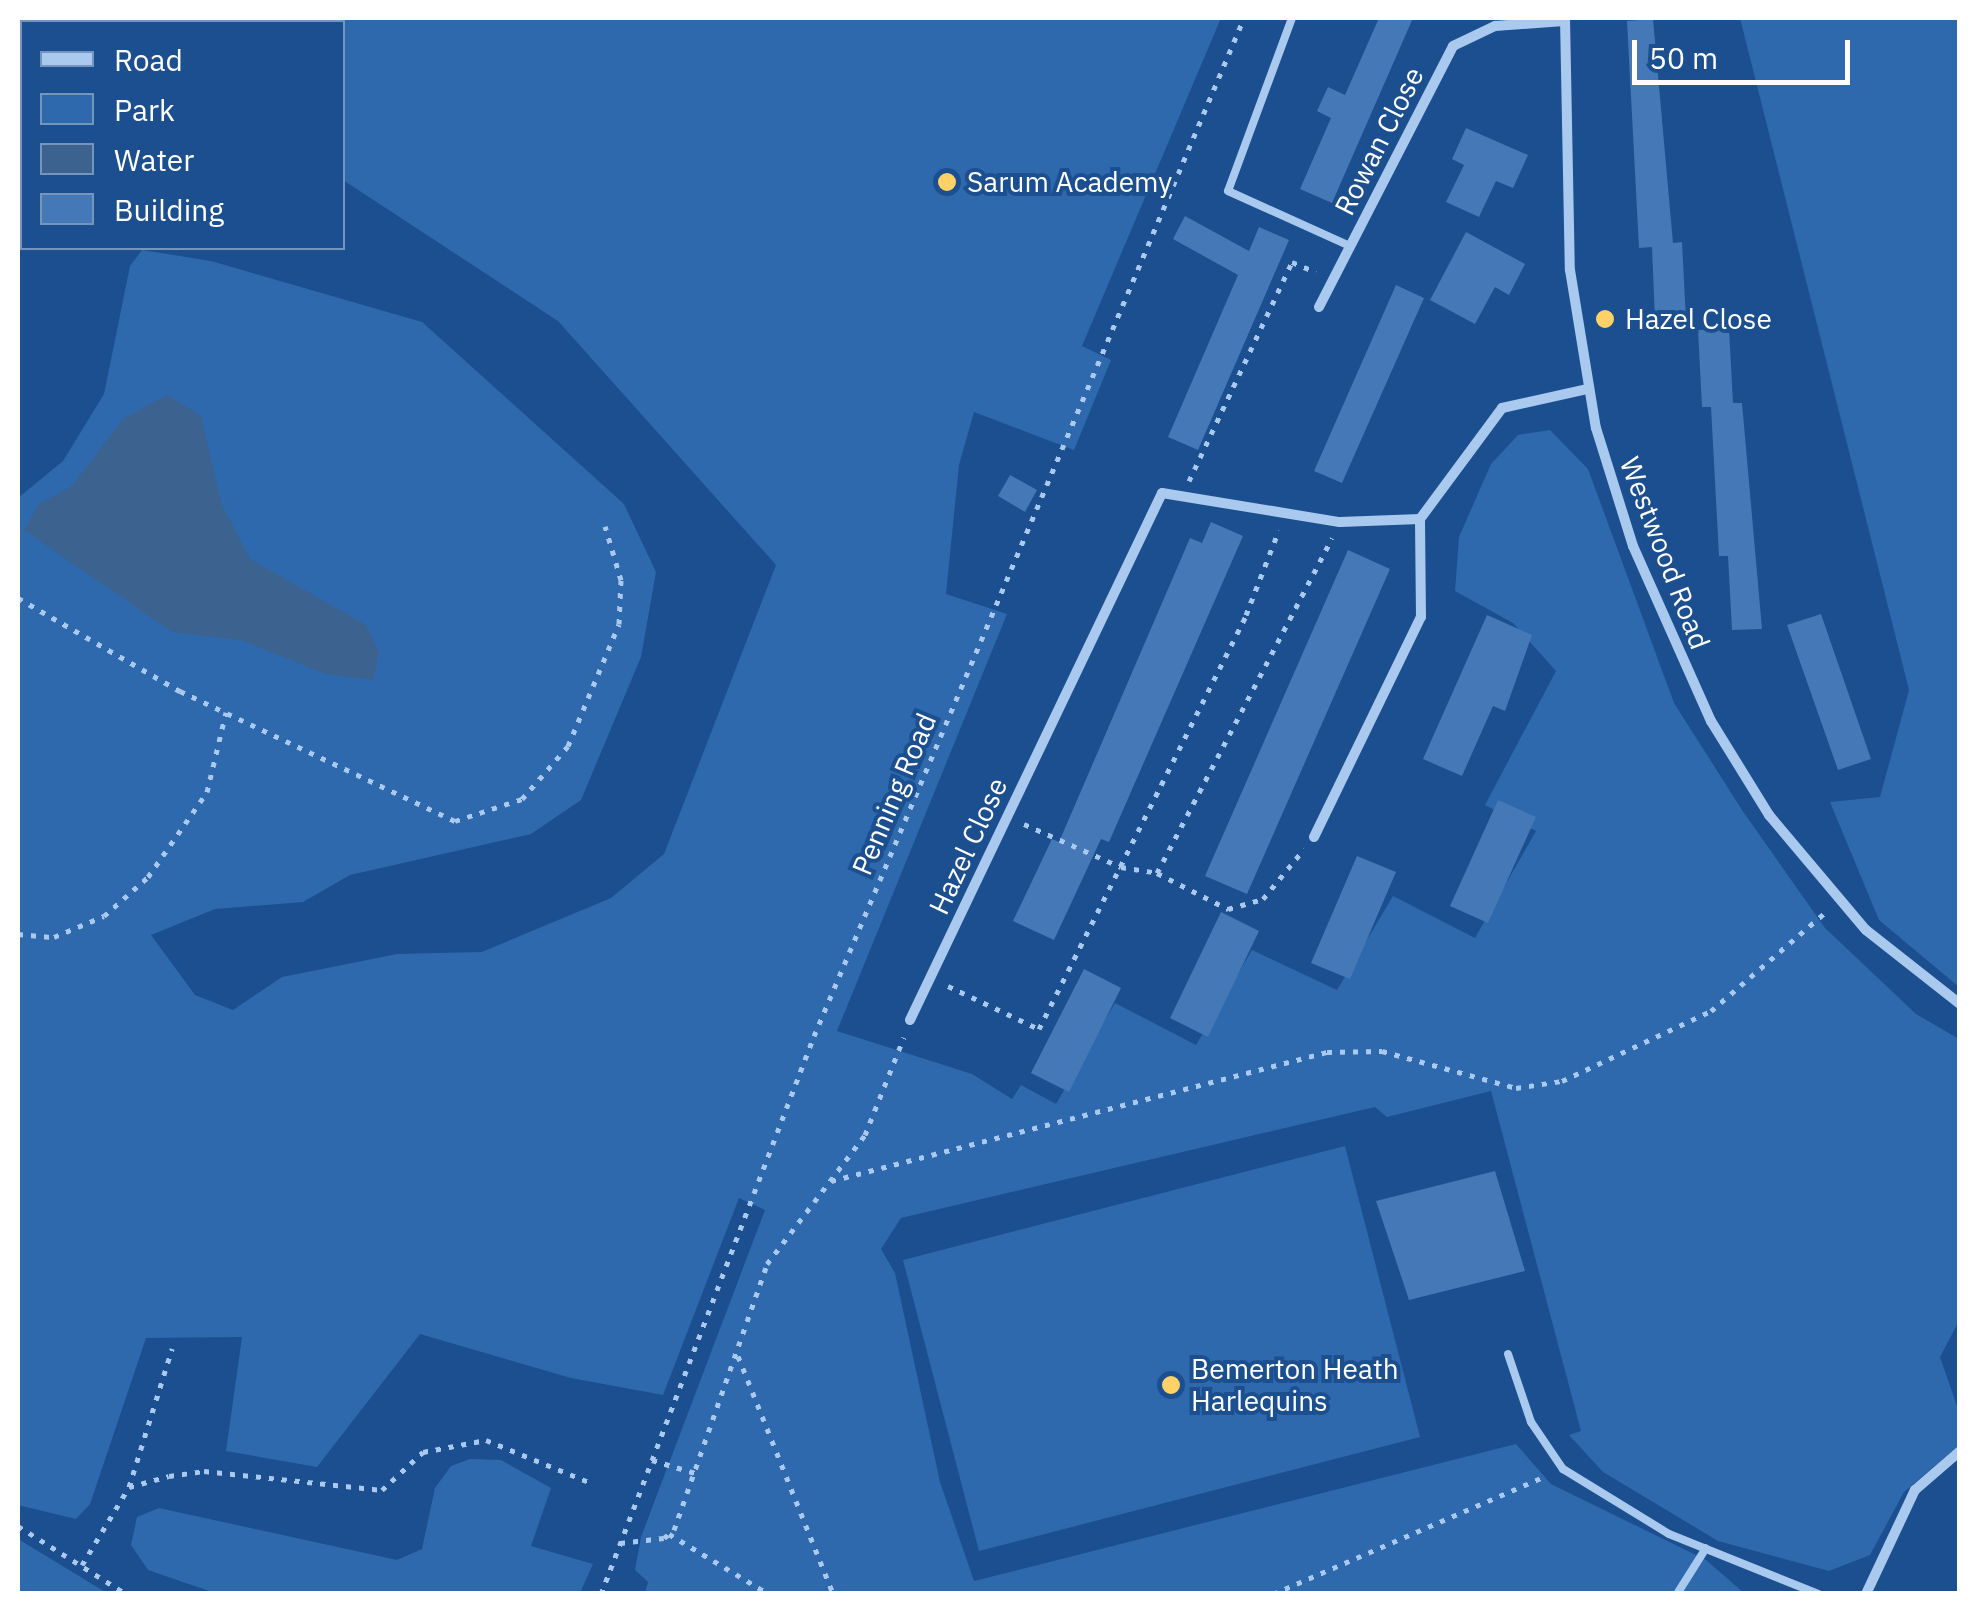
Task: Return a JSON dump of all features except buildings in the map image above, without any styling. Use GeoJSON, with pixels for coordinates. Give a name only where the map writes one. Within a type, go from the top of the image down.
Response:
{"type":"FeatureCollection","features":[{"type":"Feature","properties":{"kind":"street","name":"Rowan Close"},"geometry":{"type":"LineString","coordinates":[[1319,307],[1453,46],[1495,26],[1564,19]]}},
{"type":"Feature","properties":{"kind":"street","name":"Westwood Road"},"geometry":{"type":"LineString","coordinates":[[1564,19],[1562,181],[1588,390],[1628,532],[1694,685],[1740,774],[1838,901],[1960,1004]]}},
{"type":"Feature","properties":{"kind":"street"},"geometry":{"type":"LineString","coordinates":[[1314,837],[1421,617],[1420,519],[1502,408],[1588,390]]}},
{"type":"Feature","properties":{"kind":"street","name":"Hazel Close"},"geometry":{"type":"LineString","coordinates":[[910,1020],[1162,493],[1182,496]]}},
{"type":"Feature","properties":{"kind":"street"},"geometry":{"type":"LineString","coordinates":[[1182,496],[1340,522],[1420,519]]}},
{"type":"Feature","properties":{"kind":"street"},"geometry":{"type":"LineString","coordinates":[[1866,1594],[1915,1490],[1960,1451]]}},
{"type":"Feature","properties":{"kind":"lane"},"geometry":{"type":"LineString","coordinates":[[1292,18],[1228,191],[1350,246]]}},
{"type":"Feature","properties":{"kind":"lane"},"geometry":{"type":"LineString","coordinates":[[1508,1354],[1531,1422],[1564,1469],[1636,1517],[1818,1594]]}},
{"type":"Feature","properties":{"kind":"lane"},"geometry":{"type":"LineString","coordinates":[[1677,1594],[1706,1548]]}},
{"type":"Feature","properties":{"kind":"path","name":"Penning Road"},"geometry":{"type":"LineString","coordinates":[[601,1594],[814,1036],[1244,18]]}},
{"type":"Feature","properties":{"kind":"path"},"geometry":{"type":"LineString","coordinates":[[1182,496],[1292,262],[1333,279]]}},
{"type":"Feature","properties":{"kind":"path"},"geometry":{"type":"LineString","coordinates":[[930,978],[1038,1029],[1246,615],[1286,513]]}},
{"type":"Feature","properties":{"kind":"path"},"geometry":{"type":"LineString","coordinates":[[1157,872],[1340,522]]}},
{"type":"Feature","properties":{"kind":"path"},"geometry":{"type":"LineString","coordinates":[[18,598],[226,712],[339,762],[418,810],[455,821],[499,812],[547,779],[619,624],[621,580],[605,526]]}},
{"type":"Feature","properties":{"kind":"path"},"geometry":{"type":"LineString","coordinates":[[18,934],[54,937],[104,916],[148,877],[207,792],[226,712]]}},
{"type":"Feature","properties":{"kind":"path"},"geometry":{"type":"LineString","coordinates":[[1007,816],[1120,867],[1157,872],[1228,908],[1263,899],[1314,837]]}},
{"type":"Feature","properties":{"kind":"path"},"geometry":{"type":"LineString","coordinates":[[830,1182],[1327,1052],[1382,1051],[1516,1088],[1562,1081],[1711,1012],[1838,901]]}},
{"type":"Feature","properties":{"kind":"path"},"geometry":{"type":"LineString","coordinates":[[669,1534],[780,1240],[830,1182],[885,1097],[910,1020]]}},
{"type":"Feature","properties":{"kind":"path"},"geometry":{"type":"LineString","coordinates":[[82,1564],[129,1487],[172,1349]]}},
{"type":"Feature","properties":{"kind":"path"},"geometry":{"type":"LineString","coordinates":[[737,1353],[832,1594]]}},
{"type":"Feature","properties":{"kind":"path"},"geometry":{"type":"LineString","coordinates":[[129,1487],[204,1471],[382,1490],[424,1452],[486,1440],[589,1482]]}},
{"type":"Feature","properties":{"kind":"path"},"geometry":{"type":"LineString","coordinates":[[652,1460],[695,1473]]}},
{"type":"Feature","properties":{"kind":"path"},"geometry":{"type":"LineString","coordinates":[[1273,1594],[1564,1469]]}},
{"type":"Feature","properties":{"kind":"path"},"geometry":{"type":"LineString","coordinates":[[18,1526],[126,1594]]}},
{"type":"Feature","properties":{"kind":"path"},"geometry":{"type":"LineString","coordinates":[[620,1543],[669,1534],[768,1594]]}},
{"type":"Feature","properties":{"kind":"green space"},"geometry":{"type":"Polygon","coordinates":[[[18,18],[1221,18],[1082,346],[1111,360],[1074,450],[974,412],[959,465],[946,594],[1007,614],[837,1031],[972,1074],[1012,1099],[1021,1085],[1056,1104],[1115,1003],[1196,1045],[1252,950],[1337,990],[1393,896],[1475,938],[1536,831],[1485,805],[1556,671],[1513,623],[1455,591],[1459,537],[1491,464],[1518,435],[1550,430],[1588,469],[1674,703],[1742,810],[1825,928],[1916,1014],[1959,1039],[1959,1321],[1940,1357],[1959,1412],[1959,1445],[1904,1492],[1870,1555],[1829,1571],[1718,1541],[1603,1472],[1569,1435],[1581,1431],[1491,1091],[1387,1117],[1375,1107],[901,1218],[881,1249],[895,1273],[940,1482],[974,1581],[1516,1444],[1551,1484],[1706,1560],[1744,1593],[645,1593],[648,1582],[635,1570],[641,1537],[765,1210],[739,1198],[663,1395],[571,1378],[420,1334],[317,1467],[226,1451],[242,1337],[146,1338],[90,1504],[76,1519],[18,1505],[18,498],[63,461],[104,394],[130,266],[142,250],[211,261],[422,322],[624,504],[656,572],[641,657],[581,800],[531,834],[350,875],[303,902],[215,909],[151,935],[195,995],[233,1010],[282,977],[397,954],[482,952],[611,898],[664,854],[776,565],[558,321],[345,181],[345,20],[20,20],[18,297],[18,18]]]}},
{"type":"Feature","properties":{"kind":"green space"},"geometry":{"type":"Polygon","coordinates":[[[1740,18],[1959,18],[1959,987],[1879,920],[1830,802],[1880,797],[1909,690],[1740,18]]]}},
{"type":"Feature","properties":{"kind":"green space","name":"Bemerton Heath Harlequins"},"geometry":{"type":"Polygon","coordinates":[[[1345,1146],[1420,1437],[979,1551],[903,1260],[1345,1146]]]}},
{"type":"Feature","properties":{"kind":"green space"},"geometry":{"type":"Polygon","coordinates":[[[470,1459],[501,1460],[551,1488],[531,1546],[593,1564],[580,1593],[215,1593],[148,1570],[131,1545],[137,1517],[159,1508],[397,1560],[422,1549],[435,1488],[451,1466],[470,1459]]]}},
{"type":"Feature","properties":{"kind":"green space"},"geometry":{"type":"Polygon","coordinates":[[[18,1539],[23,1542],[107,1593],[18,1593],[18,1539]]]}},
{"type":"Feature","properties":{"kind":"water"},"geometry":{"type":"Polygon","coordinates":[[[167,395],[201,416],[221,503],[250,559],[366,625],[379,652],[373,680],[326,674],[240,640],[172,632],[24,530],[39,504],[72,486],[123,419],[167,395]]]}},
{"type":"Feature","properties":{"kind":"place","name":"Sarum Academy"},"geometry":{"type":"Point","coordinates":[947,182]}},
{"type":"Feature","properties":{"kind":"place","name":"Hazel Close"},"geometry":{"type":"Point","coordinates":[1605,319]}},
{"type":"Feature","properties":{"kind":"place","name":"Bemerton Heath Harlequins"},"geometry":{"type":"Point","coordinates":[1171,1385]}}]}
